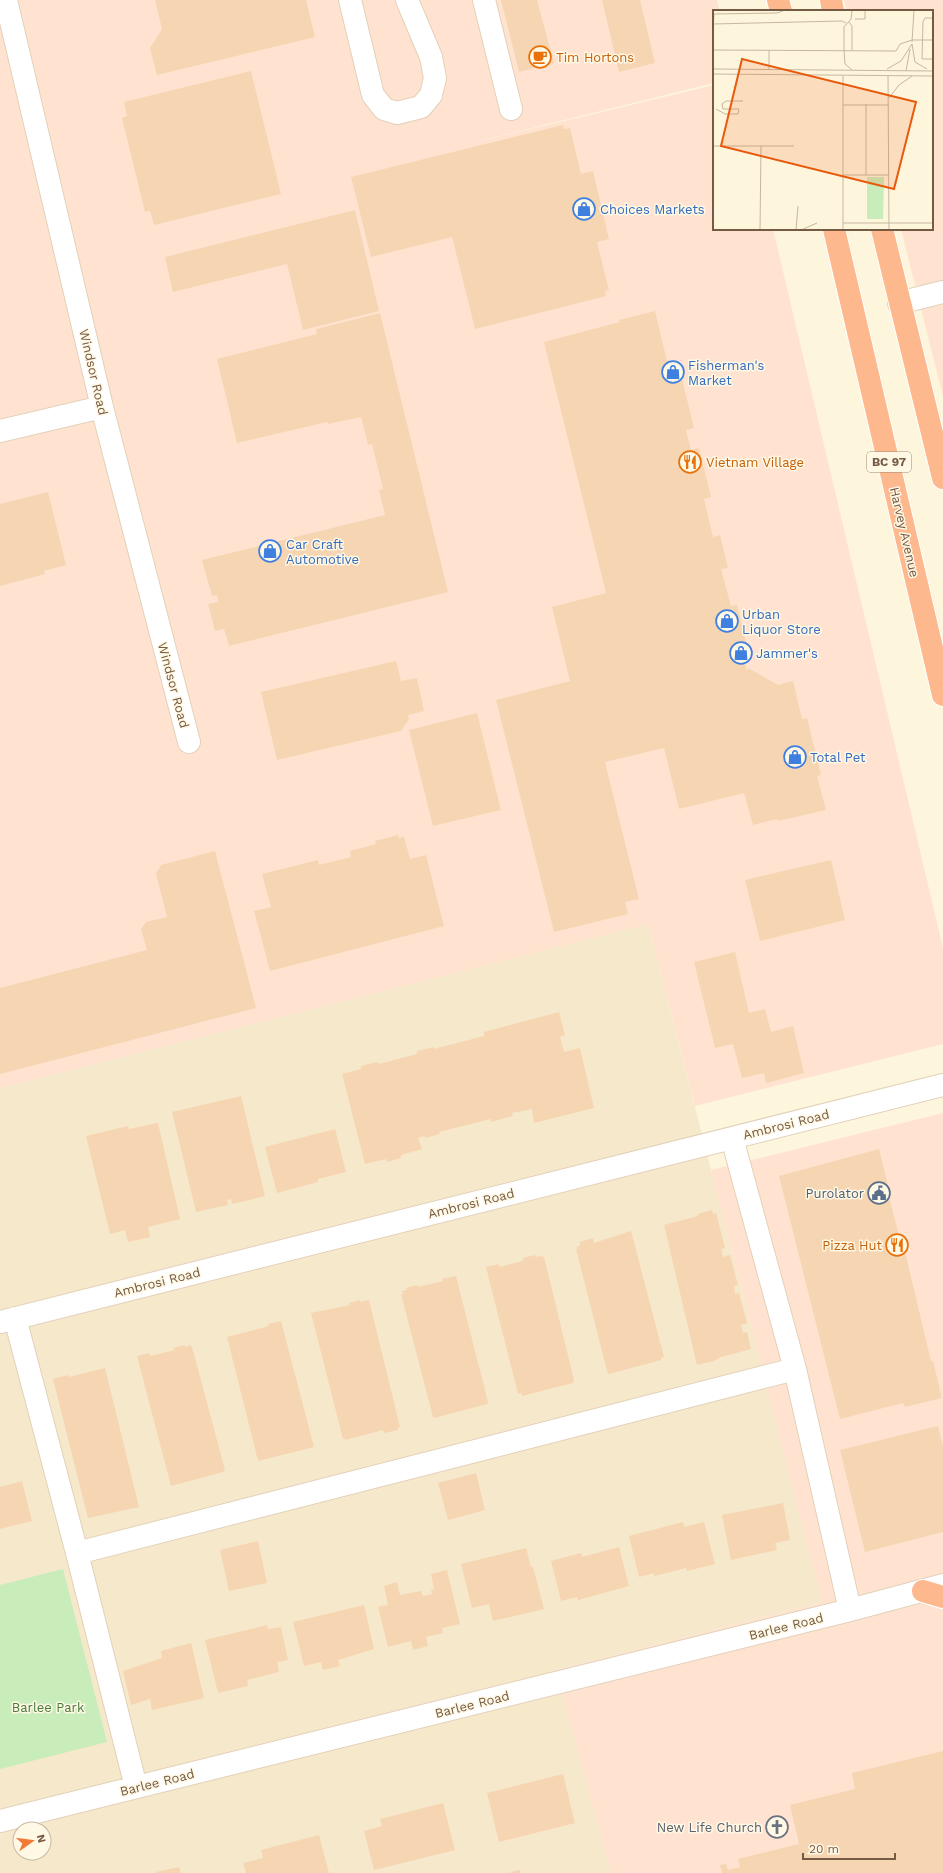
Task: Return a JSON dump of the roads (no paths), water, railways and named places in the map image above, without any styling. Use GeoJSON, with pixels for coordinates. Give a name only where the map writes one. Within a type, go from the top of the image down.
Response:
{"type":"FeatureCollection","features":[{"type":"Feature","properties":{"kind":"highway"},"geometry":{"type":"LineString","coordinates":[[778,0],[781,10]]}},
{"type":"Feature","properties":{"kind":"highway"},"geometry":{"type":"LineString","coordinates":[[831,0],[833,10]]}},
{"type":"Feature","properties":{"kind":"highway","name":"Harvey Avenue"},"geometry":{"type":"LineString","coordinates":[[834,230],[943,695]]}},
{"type":"Feature","properties":{"kind":"highway"},"geometry":{"type":"LineString","coordinates":[[882,230],[943,478]]}},
{"type":"Feature","properties":{"kind":"highway"},"geometry":{"type":"LineString","coordinates":[[933,1588],[943,1597]]}},
{"type":"Feature","properties":{"kind":"street","name":"Windsor Road"},"geometry":{"type":"LineString","coordinates":[[6,0],[102,406],[189,742]]}},
{"type":"Feature","properties":{"kind":"street"},"geometry":{"type":"LineString","coordinates":[[350,0],[373,95],[384,109],[397,113],[421,107],[431,95],[435,78],[431,57],[407,0]]}},
{"type":"Feature","properties":{"kind":"street"},"geometry":{"type":"LineString","coordinates":[[484,0],[511,109]]}},
{"type":"Feature","properties":{"kind":"street"},"geometry":{"type":"LineString","coordinates":[[899,303],[943,292]]}},
{"type":"Feature","properties":{"kind":"street"},"geometry":{"type":"LineString","coordinates":[[0,431],[102,406]]}},
{"type":"Feature","properties":{"kind":"street","name":"Ambrosi Road"},"geometry":{"type":"LineString","coordinates":[[8,1320],[943,1085]]}},
{"type":"Feature","properties":{"kind":"street"},"geometry":{"type":"LineString","coordinates":[[732,1138],[795,1368],[850,1610]]}},
{"type":"Feature","properties":{"kind":"street"},"geometry":{"type":"LineString","coordinates":[[8,1320],[78,1553],[136,1787]]}},
{"type":"Feature","properties":{"kind":"street"},"geometry":{"type":"LineString","coordinates":[[78,1553],[795,1368]]}},
{"type":"Feature","properties":{"kind":"street","name":"Barlee Road"},"geometry":{"type":"LineString","coordinates":[[0,1821],[850,1610],[933,1588]]}},
{"type":"Feature","properties":{"kind":"place","name":"Tim Hortons"},"geometry":{"type":"Point","coordinates":[540,57]}},
{"type":"Feature","properties":{"kind":"place","name":"Choices Markets"},"geometry":{"type":"Point","coordinates":[584,209]}},
{"type":"Feature","properties":{"kind":"place","name":"Fisherman's Market"},"geometry":{"type":"Point","coordinates":[673,372]}},
{"type":"Feature","properties":{"kind":"place","name":"Vietnam Village"},"geometry":{"type":"Point","coordinates":[690,462]}},
{"type":"Feature","properties":{"kind":"place","name":"Car Craft Automotive"},"geometry":{"type":"Point","coordinates":[270,551]}},
{"type":"Feature","properties":{"kind":"place","name":"Urban Liquor Store"},"geometry":{"type":"Point","coordinates":[727,621]}},
{"type":"Feature","properties":{"kind":"place","name":"Jammer's"},"geometry":{"type":"Point","coordinates":[741,653]}},
{"type":"Feature","properties":{"kind":"place","name":"Total Pet"},"geometry":{"type":"Point","coordinates":[795,757]}},
{"type":"Feature","properties":{"kind":"place","name":"Purolator"},"geometry":{"type":"Point","coordinates":[879,1193]}},
{"type":"Feature","properties":{"kind":"place","name":"Pizza Hut"},"geometry":{"type":"Point","coordinates":[897,1245]}},
{"type":"Feature","properties":{"kind":"place","name":"New Life Church"},"geometry":{"type":"Point","coordinates":[777,1827]}},
{"type":"Feature","properties":{"kind":"park label","name":"Barlee Park"},"geometry":{"type":"Point","coordinates":[48,1707]}}]}
